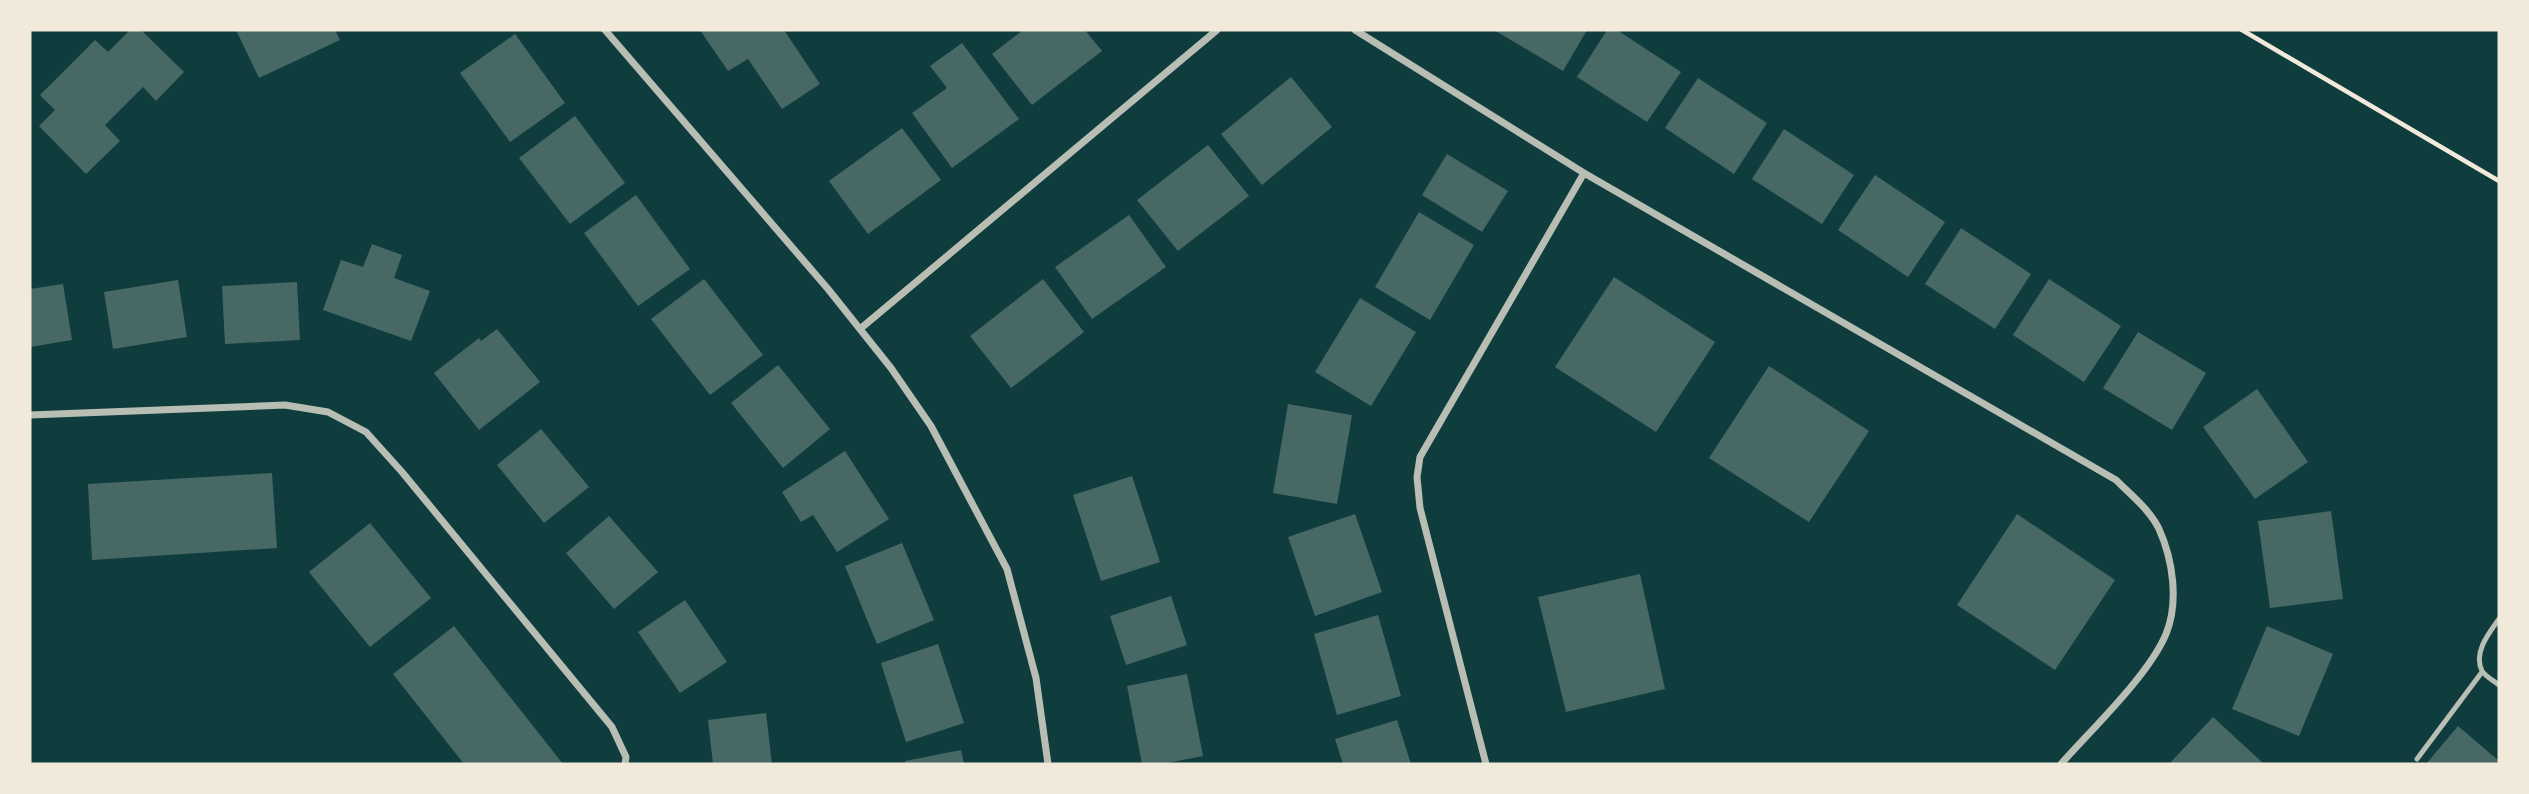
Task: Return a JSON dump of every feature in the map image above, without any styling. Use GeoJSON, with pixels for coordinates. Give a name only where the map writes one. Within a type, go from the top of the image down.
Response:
{"type":"FeatureCollection","features":[{"type":"Feature","properties":{"kind":"street"},"geometry":{"type":"LineString","coordinates":[[605,30],[860,329],[931,426],[1007,569],[1036,678],[1048,764]]}},
{"type":"Feature","properties":{"kind":"street"},"geometry":{"type":"LineString","coordinates":[[860,329],[1217,30]]}},
{"type":"Feature","properties":{"kind":"street"},"geometry":{"type":"LineString","coordinates":[[1354,30],[1584,173],[2116,480],[2140,503],[2158,528],[2171,568],[2172,603],[2166,634],[2144,671],[2061,764]]}},
{"type":"Feature","properties":{"kind":"street"},"geometry":{"type":"LineString","coordinates":[[1486,764],[1420,508],[1417,477],[1420,457],[1584,173]]}},
{"type":"Feature","properties":{"kind":"street"},"geometry":{"type":"LineString","coordinates":[[30,415],[285,405],[328,412],[366,432],[612,727],[626,757],[625,764]]}},
{"type":"Feature","properties":{"kind":"lane"},"geometry":{"type":"LineString","coordinates":[[2499,620],[2481,647],[2480,658],[2482,672],[2499,685]]}},
{"type":"Feature","properties":{"kind":"lane"},"geometry":{"type":"LineString","coordinates":[[2417,759],[2482,672]]}},
{"type":"Feature","properties":{"kind":"path"},"geometry":{"type":"LineString","coordinates":[[2242,30],[2499,181]]}},
{"type":"Feature","properties":{"kind":"building"},"geometry":{"type":"Polygon","coordinates":[[[130,30],[141,30],[184,72],[156,101],[143,87],[105,125],[120,141],[86,174],[39,126],[55,110],[40,95],[95,40],[108,52],[130,30]]]}},
{"type":"Feature","properties":{"kind":"building"},"geometry":{"type":"Polygon","coordinates":[[[236,30],[335,30],[340,40],[259,78],[236,30]]]}},
{"type":"Feature","properties":{"kind":"building"},"geometry":{"type":"Polygon","coordinates":[[[700,30],[784,30],[820,84],[782,109],[748,59],[728,71],[700,30]]]}},
{"type":"Feature","properties":{"kind":"building"},"geometry":{"type":"Polygon","coordinates":[[[1023,30],[1085,30],[1102,51],[1032,105],[992,54],[1023,30]]]}},
{"type":"Feature","properties":{"kind":"building"},"geometry":{"type":"Polygon","coordinates":[[[1494,30],[1587,30],[1563,71],[1494,30]]]}},
{"type":"Feature","properties":{"kind":"building"},"geometry":{"type":"Polygon","coordinates":[[[1607,30],[1617,30],[1681,72],[1647,122],[1577,77],[1607,30]]]}},
{"type":"Feature","properties":{"kind":"building"},"geometry":{"type":"Polygon","coordinates":[[[515,34],[565,103],[510,142],[460,73],[515,34]]]}},
{"type":"Feature","properties":{"kind":"building"},"geometry":{"type":"Polygon","coordinates":[[[962,43],[1019,119],[952,168],[912,113],[947,88],[930,66],[962,43]]]}},
{"type":"Feature","properties":{"kind":"building"},"geometry":{"type":"Polygon","coordinates":[[[1291,77],[1332,127],[1262,185],[1221,134],[1291,77]]]}},
{"type":"Feature","properties":{"kind":"building"},"geometry":{"type":"Polygon","coordinates":[[[1698,78],[1767,123],[1734,174],[1665,128],[1698,78]]]}},
{"type":"Feature","properties":{"kind":"building"},"geometry":{"type":"Polygon","coordinates":[[[575,116],[625,183],[570,224],[519,158],[575,116]]]}},
{"type":"Feature","properties":{"kind":"building"},"geometry":{"type":"Polygon","coordinates":[[[902,128],[941,180],[868,234],[829,181],[902,128]]]}},
{"type":"Feature","properties":{"kind":"building"},"geometry":{"type":"Polygon","coordinates":[[[1784,129],[1854,175],[1822,224],[1752,179],[1784,129]]]}},
{"type":"Feature","properties":{"kind":"building"},"geometry":{"type":"Polygon","coordinates":[[[1208,145],[1249,196],[1178,251],[1137,200],[1208,145]]]}},
{"type":"Feature","properties":{"kind":"building"},"geometry":{"type":"Polygon","coordinates":[[[1447,154],[1508,191],[1482,232],[1422,195],[1447,154]]]}},
{"type":"Feature","properties":{"kind":"building"},"geometry":{"type":"Polygon","coordinates":[[[1875,175],[1945,222],[1908,277],[1838,230],[1875,175]]]}},
{"type":"Feature","properties":{"kind":"building"},"geometry":{"type":"Polygon","coordinates":[[[636,195],[690,269],[638,306],[584,233],[636,195]]]}},
{"type":"Feature","properties":{"kind":"building"},"geometry":{"type":"Polygon","coordinates":[[[1419,212],[1474,245],[1430,320],[1375,287],[1419,212]]]}},
{"type":"Feature","properties":{"kind":"building"},"geometry":{"type":"Polygon","coordinates":[[[1129,215],[1166,267],[1092,319],[1055,267],[1129,215]]]}},
{"type":"Feature","properties":{"kind":"building"},"geometry":{"type":"Polygon","coordinates":[[[1961,228],[2031,274],[1995,329],[1925,284],[1961,228]]]}},
{"type":"Feature","properties":{"kind":"building"},"geometry":{"type":"Polygon","coordinates":[[[372,244],[402,255],[394,278],[430,291],[411,341],[323,310],[341,260],[363,267],[372,244]]]}},
{"type":"Feature","properties":{"kind":"building"},"geometry":{"type":"Polygon","coordinates":[[[1614,277],[1715,342],[1656,432],[1555,367],[1614,277]]]}},
{"type":"Feature","properties":{"kind":"building"},"geometry":{"type":"Polygon","coordinates":[[[704,279],[763,355],[710,395],[651,319],[704,279]]]}},
{"type":"Feature","properties":{"kind":"building"},"geometry":{"type":"Polygon","coordinates":[[[1043,279],[1084,332],[1011,388],[970,336],[1043,279]]]}},
{"type":"Feature","properties":{"kind":"building"},"geometry":{"type":"Polygon","coordinates":[[[2049,279],[2121,326],[2084,382],[2013,335],[2049,279]]]}},
{"type":"Feature","properties":{"kind":"building"},"geometry":{"type":"Polygon","coordinates":[[[178,280],[187,337],[113,349],[104,292],[178,280]]]}},
{"type":"Feature","properties":{"kind":"building"},"geometry":{"type":"Polygon","coordinates":[[[297,282],[300,340],[225,344],[222,286],[297,282]]]}},
{"type":"Feature","properties":{"kind":"building"},"geometry":{"type":"Polygon","coordinates":[[[63,284],[72,340],[30,347],[30,289],[63,284]]]}},
{"type":"Feature","properties":{"kind":"building"},"geometry":{"type":"Polygon","coordinates":[[[1360,298],[1416,332],[1371,406],[1315,372],[1360,298]]]}},
{"type":"Feature","properties":{"kind":"building"},"geometry":{"type":"Polygon","coordinates":[[[497,329],[540,382],[479,430],[434,373],[479,338],[481,341],[497,329]]]}},
{"type":"Feature","properties":{"kind":"building"},"geometry":{"type":"Polygon","coordinates":[[[2138,332],[2206,373],[2172,430],[2103,388],[2138,332]]]}},
{"type":"Feature","properties":{"kind":"building"},"geometry":{"type":"Polygon","coordinates":[[[778,365],[830,429],[783,468],[731,403],[778,365]]]}},
{"type":"Feature","properties":{"kind":"building"},"geometry":{"type":"Polygon","coordinates":[[[1769,366],[1869,431],[1809,522],[1709,458],[1769,366]]]}},
{"type":"Feature","properties":{"kind":"building"},"geometry":{"type":"Polygon","coordinates":[[[2257,389],[2308,462],[2255,499],[2203,427],[2257,389]]]}},
{"type":"Feature","properties":{"kind":"building"},"geometry":{"type":"Polygon","coordinates":[[[1288,404],[1352,415],[1337,504],[1273,493],[1288,404]]]}},
{"type":"Feature","properties":{"kind":"building"},"geometry":{"type":"Polygon","coordinates":[[[541,429],[589,487],[544,523],[497,465],[541,429]]]}},
{"type":"Feature","properties":{"kind":"building"},"geometry":{"type":"Polygon","coordinates":[[[845,451],[889,519],[837,552],[813,515],[801,522],[782,492],[845,451]]]}},
{"type":"Feature","properties":{"kind":"building"},"geometry":{"type":"Polygon","coordinates":[[[272,473],[277,548],[92,560],[88,484],[272,473]]]}},
{"type":"Feature","properties":{"kind":"building"},"geometry":{"type":"Polygon","coordinates":[[[1132,476],[1160,562],[1101,581],[1073,495],[1132,476]]]}},
{"type":"Feature","properties":{"kind":"building"},"geometry":{"type":"Polygon","coordinates":[[[2331,511],[2343,599],[2270,608],[2258,521],[2331,511]]]}},
{"type":"Feature","properties":{"kind":"building"},"geometry":{"type":"Polygon","coordinates":[[[1355,514],[1382,592],[1315,616],[1288,537],[1355,514]]]}},
{"type":"Feature","properties":{"kind":"building"},"geometry":{"type":"Polygon","coordinates":[[[2017,514],[2115,580],[2055,670],[1957,605],[2017,514]]]}},
{"type":"Feature","properties":{"kind":"building"},"geometry":{"type":"Polygon","coordinates":[[[609,516],[658,572],[614,609],[566,553],[609,516]]]}},
{"type":"Feature","properties":{"kind":"building"},"geometry":{"type":"Polygon","coordinates":[[[370,523],[431,598],[370,647],[309,572],[370,523]]]}},
{"type":"Feature","properties":{"kind":"building"},"geometry":{"type":"Polygon","coordinates":[[[902,543],[934,620],[877,644],[845,566],[902,543]]]}},
{"type":"Feature","properties":{"kind":"building"},"geometry":{"type":"Polygon","coordinates":[[[1640,574],[1665,689],[1566,712],[1538,597],[1640,574]]]}},
{"type":"Feature","properties":{"kind":"building"},"geometry":{"type":"Polygon","coordinates":[[[1171,596],[1187,645],[1126,665],[1110,616],[1171,596]]]}},
{"type":"Feature","properties":{"kind":"building"},"geometry":{"type":"Polygon","coordinates":[[[685,600],[727,662],[680,693],[638,632],[685,600]]]}},
{"type":"Feature","properties":{"kind":"building"},"geometry":{"type":"Polygon","coordinates":[[[1378,615],[1401,696],[1337,715],[1314,634],[1378,615]]]}},
{"type":"Feature","properties":{"kind":"building"},"geometry":{"type":"Polygon","coordinates":[[[454,626],[563,764],[464,764],[393,674],[454,626]]]}},
{"type":"Feature","properties":{"kind":"building"},"geometry":{"type":"Polygon","coordinates":[[[2267,626],[2333,654],[2299,736],[2232,709],[2267,626]]]}},
{"type":"Feature","properties":{"kind":"building"},"geometry":{"type":"Polygon","coordinates":[[[938,644],[964,723],[906,742],[881,663],[938,644]]]}},
{"type":"Feature","properties":{"kind":"building"},"geometry":{"type":"Polygon","coordinates":[[[1187,674],[1203,756],[1162,764],[1142,764],[1127,686],[1187,674]]]}},
{"type":"Feature","properties":{"kind":"building"},"geometry":{"type":"Polygon","coordinates":[[[766,713],[772,764],[713,764],[708,720],[766,713]]]}},
{"type":"Feature","properties":{"kind":"building"},"geometry":{"type":"Polygon","coordinates":[[[2213,717],[2264,764],[2169,764],[2213,717]]]}},
{"type":"Feature","properties":{"kind":"building"},"geometry":{"type":"Polygon","coordinates":[[[1397,720],[1411,764],[1343,764],[1335,739],[1397,720]]]}},
{"type":"Feature","properties":{"kind":"building"},"geometry":{"type":"Polygon","coordinates":[[[2458,726],[2499,761],[2499,764],[2426,764],[2458,726]]]}},
{"type":"Feature","properties":{"kind":"building"},"geometry":{"type":"Polygon","coordinates":[[[961,750],[964,764],[906,764],[905,761],[961,750]]]}}]}
